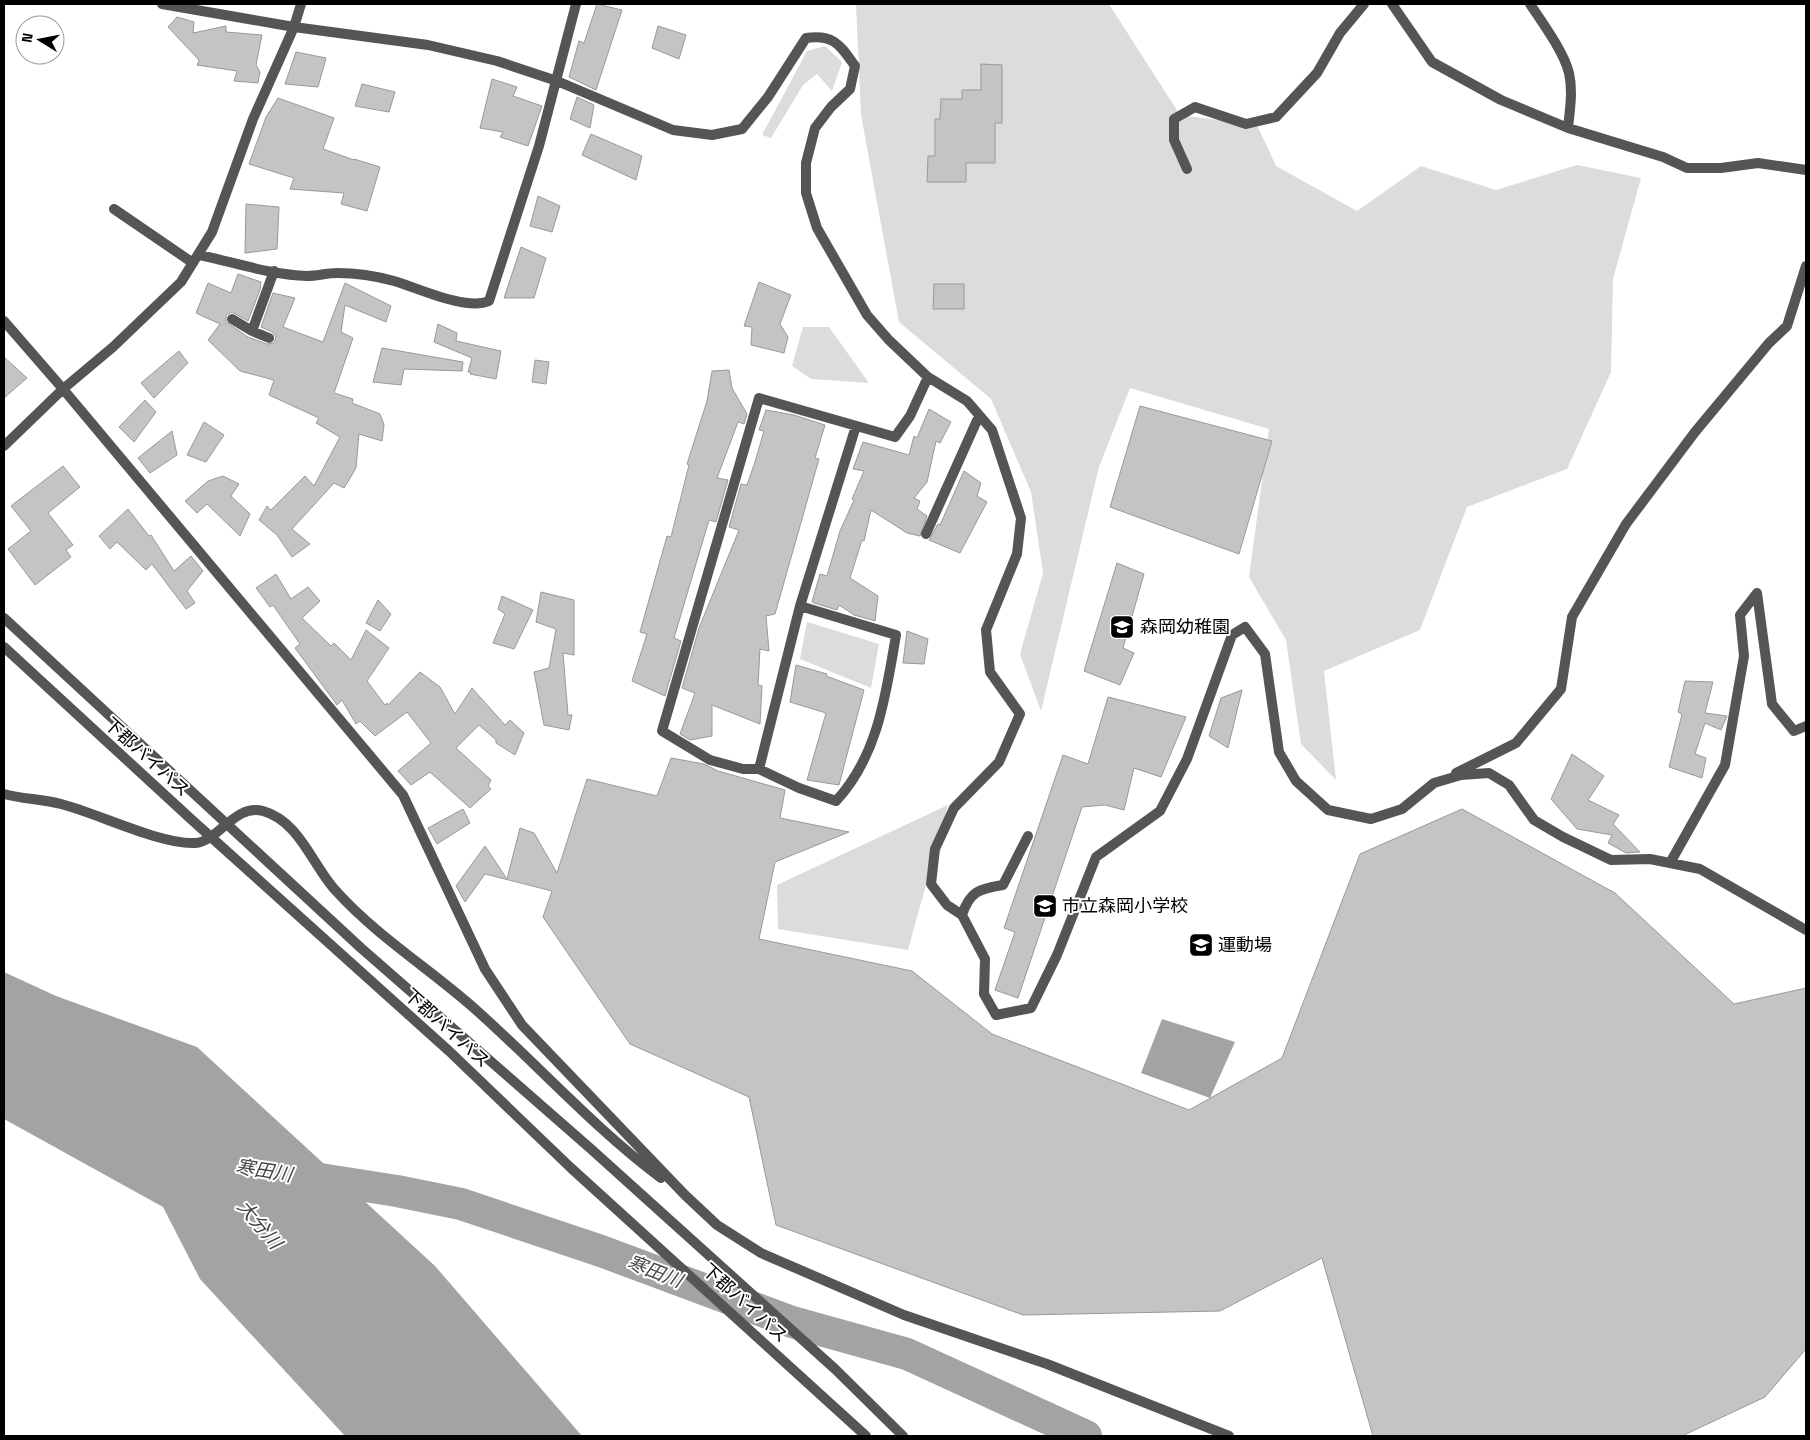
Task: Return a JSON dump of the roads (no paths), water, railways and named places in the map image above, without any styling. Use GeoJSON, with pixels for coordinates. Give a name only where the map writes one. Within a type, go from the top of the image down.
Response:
{"type":"FeatureCollection","features":[{"type":"Feature","properties":{"kind":"street"},"geometry":{"type":"LineString","coordinates":[[162,4],[294,27],[428,45],[497,61],[556,81],[674,130],[712,135],[742,130],[768,97],[806,38],[821,36],[839,44],[854,66],[850,89],[831,107],[815,128],[806,163],[806,193],[817,228],[867,315],[888,339],[928,377],[967,401],[992,430],[1022,518],[1017,554],[986,630],[990,672],[1020,714],[999,762],[954,808],[936,849],[931,884],[947,905],[962,915],[984,959],[984,994],[996,1015],[1031,1008],[1057,955],[1096,857],[1160,811],[1187,759],[1232,635],[1246,627],[1265,654],[1279,752],[1296,781],[1328,810],[1372,819],[1402,809],[1434,784],[1516,743],[1561,690],[1572,617],[1626,524],[1695,432],[1769,343],[1787,326],[1806,266]]}},
{"type":"Feature","properties":{"kind":"street"},"geometry":{"type":"LineString","coordinates":[[4,446],[63,389],[113,347],[181,282],[212,232],[253,119],[294,27],[301,4]]}},
{"type":"Feature","properties":{"kind":"street"},"geometry":{"type":"LineString","coordinates":[[114,209],[196,259],[308,276],[336,273],[364,275],[394,281],[435,295],[480,305],[488,301],[539,146],[576,4]]}},
{"type":"Feature","properties":{"kind":"street"},"geometry":{"type":"LineString","coordinates":[[1187,169],[1174,140],[1174,119],[1195,107],[1246,124],[1276,116],[1317,73],[1340,33],[1364,4]]}},
{"type":"Feature","properties":{"kind":"street"},"geometry":{"type":"LineString","coordinates":[[1392,4],[1432,62],[1501,100],[1568,128],[1663,157],[1687,168],[1721,168],[1758,163],[1806,170]]}},
{"type":"Feature","properties":{"kind":"street"},"geometry":{"type":"LineString","coordinates":[[1530,4],[1549,32],[1568,71],[1571,101],[1568,128]]}},
{"type":"Feature","properties":{"kind":"street"},"geometry":{"type":"LineString","coordinates":[[252,331],[274,271]]}},
{"type":"Feature","properties":{"kind":"street"},"geometry":{"type":"LineString","coordinates":[[232,319],[252,331],[269,338]]}},
{"type":"Feature","properties":{"kind":"street"},"geometry":{"type":"LineString","coordinates":[[4,321],[403,795],[485,969],[522,1025],[685,1195],[717,1225],[761,1252],[904,1315],[1047,1364],[1229,1436]]}},
{"type":"Feature","properties":{"kind":"street"},"geometry":{"type":"LineString","coordinates":[[800,606],[896,635],[882,712],[858,774],[836,802],[799,788],[759,769],[743,769],[710,760],[662,730],[759,398],[895,436],[910,416],[928,377]]}},
{"type":"Feature","properties":{"kind":"street"},"geometry":{"type":"LineString","coordinates":[[926,534],[980,416]]}},
{"type":"Feature","properties":{"kind":"street"},"geometry":{"type":"LineString","coordinates":[[759,769],[800,606],[856,426]]}},
{"type":"Feature","properties":{"kind":"street"},"geometry":{"type":"LineString","coordinates":[[1670,863],[1725,766],[1744,656],[1740,615],[1757,593],[1772,704],[1794,731],[1806,726]]}},
{"type":"Feature","properties":{"kind":"street"},"geometry":{"type":"LineString","coordinates":[[4,618],[361,948],[591,1149],[835,1369],[903,1436]]}},
{"type":"Feature","properties":{"kind":"street","name":"下郡バイパス"},"geometry":{"type":"LineString","coordinates":[[4,647],[210,837],[449,1051],[571,1168],[822,1394],[866,1436]]}},
{"type":"Feature","properties":{"kind":"street"},"geometry":{"type":"LineString","coordinates":[[1434,784],[1462,775],[1489,773],[1509,785],[1534,820],[1571,840],[1612,860],[1650,859],[1700,869],[1806,930]]}},
{"type":"Feature","properties":{"kind":"street"},"geometry":{"type":"LineString","coordinates":[[4,794],[59,803],[162,838],[184,843],[196,843],[210,837],[226,822],[253,810],[262,810],[282,821],[303,843],[342,898],[400,950],[453,990],[486,1019],[623,1149],[685,1195]]}},
{"type":"Feature","properties":{"kind":"street"},"geometry":{"type":"LineString","coordinates":[[962,915],[967,902],[980,889],[1003,885],[1028,836]]}},
{"type":"Feature","properties":{"kind":"water","name":"大分川"},"geometry":{"type":"Polygon","coordinates":[[[4,972],[56,996],[197,1047],[435,1266],[582,1436],[345,1436],[200,1279],[163,1207],[4,1119],[4,972]]]}},
{"type":"Feature","properties":{"kind":"water"},"geometry":{"type":"Polygon","coordinates":[[[1162,1019],[1235,1042],[1210,1098],[1141,1073],[1162,1019]]]}},
{"type":"Feature","properties":{"kind":"waterway","name":"寒田川"},"geometry":{"type":"LineString","coordinates":[[301,1176],[397,1191],[461,1204],[601,1251],[792,1322],[907,1354],[1086,1436]]}},
{"type":"Feature","properties":{"kind":"place","name":"森岡幼稚園"},"geometry":{"type":"Point","coordinates":[1122,627]}},
{"type":"Feature","properties":{"kind":"place","name":"市立森岡小学校"},"geometry":{"type":"Point","coordinates":[1045,906]}},
{"type":"Feature","properties":{"kind":"place","name":"運動場"},"geometry":{"type":"Point","coordinates":[1201,945]}}]}
